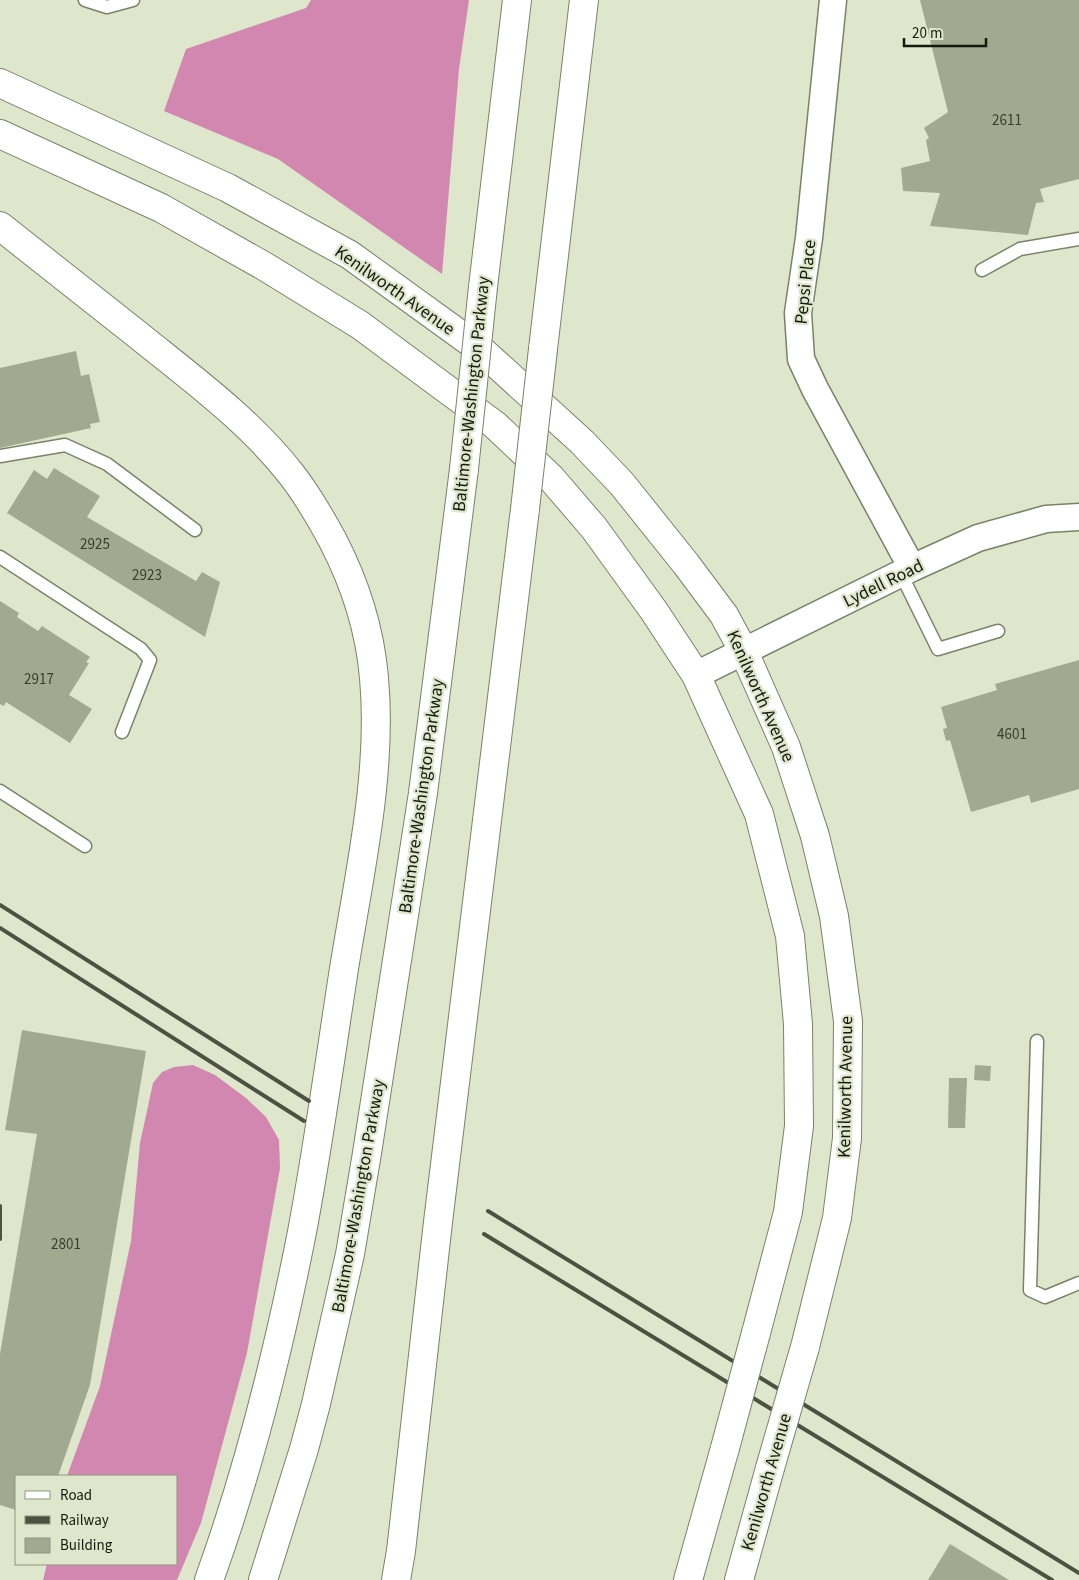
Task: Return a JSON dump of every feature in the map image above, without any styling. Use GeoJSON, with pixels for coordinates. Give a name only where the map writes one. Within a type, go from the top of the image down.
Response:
{"type":"FeatureCollection","features":[{"type":"Feature","properties":{"kind":"main road","name":"Baltimore-Washington Parkway"},"geometry":{"type":"LineString","coordinates":[[263,1580],[290,1498],[309,1431],[351,1245],[368,1153],[423,794],[464,469],[483,287],[517,0]]}},
{"type":"Feature","properties":{"kind":"main road"},"geometry":{"type":"LineString","coordinates":[[396,1580],[525,509],[584,0]]}},
{"type":"Feature","properties":{"kind":"main road","name":"Kenilworth Avenue"},"geometry":{"type":"LineString","coordinates":[[0,84],[228,188],[350,255],[480,349],[582,442],[622,484],[724,615],[744,652],[786,747],[815,836],[834,916],[848,1021],[847,1138],[837,1218],[805,1347],[738,1580]]}},
{"type":"Feature","properties":{"kind":"main road"},"geometry":{"type":"LineString","coordinates":[[0,134],[161,208],[264,266],[360,325],[495,425],[551,478],[594,528],[654,611],[696,675],[759,814],[790,936],[798,1024],[799,1126],[789,1202],[756,1333],[688,1580]]}},
{"type":"Feature","properties":{"kind":"main road"},"geometry":{"type":"LineString","coordinates":[[0,226],[192,378],[245,425],[292,475],[332,540],[348,574],[360,607],[374,675],[376,727],[372,794],[302,1232],[283,1318],[237,1499],[209,1580]]}},
{"type":"Feature","properties":{"kind":"street","name":"Pepsi Place"},"geometry":{"type":"LineString","coordinates":[[833,0],[810,238],[798,313],[802,359],[815,389],[907,571]]}},
{"type":"Feature","properties":{"kind":"street","name":"Lydell Road"},"geometry":{"type":"LineString","coordinates":[[696,675],[978,538],[1046,519],[1079,517]]}},
{"type":"Feature","properties":{"kind":"lane"},"geometry":{"type":"LineString","coordinates":[[85,0],[106,7],[133,0]]}},
{"type":"Feature","properties":{"kind":"lane"},"geometry":{"type":"LineString","coordinates":[[982,270],[1020,249],[1079,239]]}},
{"type":"Feature","properties":{"kind":"lane"},"geometry":{"type":"LineString","coordinates":[[0,456],[65,445],[107,464],[195,530]]}},
{"type":"Feature","properties":{"kind":"lane"},"geometry":{"type":"LineString","coordinates":[[0,557],[141,649],[150,660],[122,732]]}},
{"type":"Feature","properties":{"kind":"lane"},"geometry":{"type":"LineString","coordinates":[[907,571],[938,649],[998,631]]}},
{"type":"Feature","properties":{"kind":"lane"},"geometry":{"type":"LineString","coordinates":[[0,791],[85,846]]}},
{"type":"Feature","properties":{"kind":"lane"},"geometry":{"type":"LineString","coordinates":[[1037,1041],[1030,1290],[1045,1297],[1079,1282]]}},
{"type":"Feature","properties":{"kind":"shaded area"},"geometry":{"type":"Polygon","coordinates":[[[311,0],[469,0],[459,69],[442,274],[278,159],[164,111],[186,49],[306,8],[311,0]]]}},
{"type":"Feature","properties":{"kind":"shaded area"},"geometry":{"type":"Polygon","coordinates":[[[193,1065],[215,1075],[246,1098],[266,1117],[279,1140],[280,1168],[247,1353],[201,1523],[177,1580],[43,1580],[47,1565],[178,1565],[178,1475],[67,1475],[100,1386],[131,1241],[140,1143],[153,1083],[162,1072],[174,1067],[193,1065]]]}},
{"type":"Feature","properties":{"kind":"building"},"geometry":{"type":"Polygon","coordinates":[[[920,0],[1079,0],[1079,179],[1040,189],[1044,202],[1036,203],[1028,235],[930,226],[940,193],[903,191],[901,168],[930,161],[926,140],[929,138],[924,128],[948,112],[920,0]]]}},
{"type":"Feature","properties":{"kind":"building"},"geometry":{"type":"Polygon","coordinates":[[[76,351],[81,376],[89,374],[100,422],[90,424],[91,428],[0,448],[0,368],[76,351]]]}},
{"type":"Feature","properties":{"kind":"building"},"geometry":{"type":"Polygon","coordinates":[[[54,468],[100,496],[87,517],[196,581],[202,572],[220,582],[205,637],[7,513],[34,470],[47,479],[54,468]]]}},
{"type":"Feature","properties":{"kind":"building"},"geometry":{"type":"Polygon","coordinates":[[[0,601],[19,613],[17,617],[38,631],[42,626],[90,657],[86,662],[89,663],[69,695],[92,709],[70,743],[6,702],[4,706],[0,704],[0,601]]]}},
{"type":"Feature","properties":{"kind":"building"},"geometry":{"type":"Polygon","coordinates":[[[1079,660],[1079,789],[1031,803],[1029,795],[971,812],[950,740],[946,741],[943,729],[947,728],[941,707],[997,690],[995,684],[1079,660]]]}},
{"type":"Feature","properties":{"kind":"building"},"geometry":{"type":"Polygon","coordinates":[[[22,1030],[146,1051],[90,1385],[58,1475],[15,1475],[15,1510],[0,1505],[0,1354],[37,1134],[5,1130],[22,1030]]]}},
{"type":"Feature","properties":{"kind":"building"},"geometry":{"type":"Polygon","coordinates":[[[975,1065],[991,1066],[990,1081],[974,1080],[975,1065]]]}},
{"type":"Feature","properties":{"kind":"building"},"geometry":{"type":"Polygon","coordinates":[[[949,1078],[967,1078],[965,1128],[948,1128],[949,1078]]]}},
{"type":"Feature","properties":{"kind":"building"},"geometry":{"type":"Polygon","coordinates":[[[950,1544],[1009,1580],[928,1580],[950,1544]]]}},
{"type":"Feature","properties":{"kind":"railway"},"geometry":{"type":"LineString","coordinates":[[0,905],[309,1101]]}},
{"type":"Feature","properties":{"kind":"railway"},"geometry":{"type":"LineString","coordinates":[[0,928],[304,1121]]}},
{"type":"Feature","properties":{"kind":"railway"},"geometry":{"type":"LineString","coordinates":[[0,1206],[0,1239]]}},
{"type":"Feature","properties":{"kind":"railway"},"geometry":{"type":"LineString","coordinates":[[488,1211],[1079,1573]]}},
{"type":"Feature","properties":{"kind":"railway"},"geometry":{"type":"LineString","coordinates":[[484,1234],[1052,1580]]}}]}
